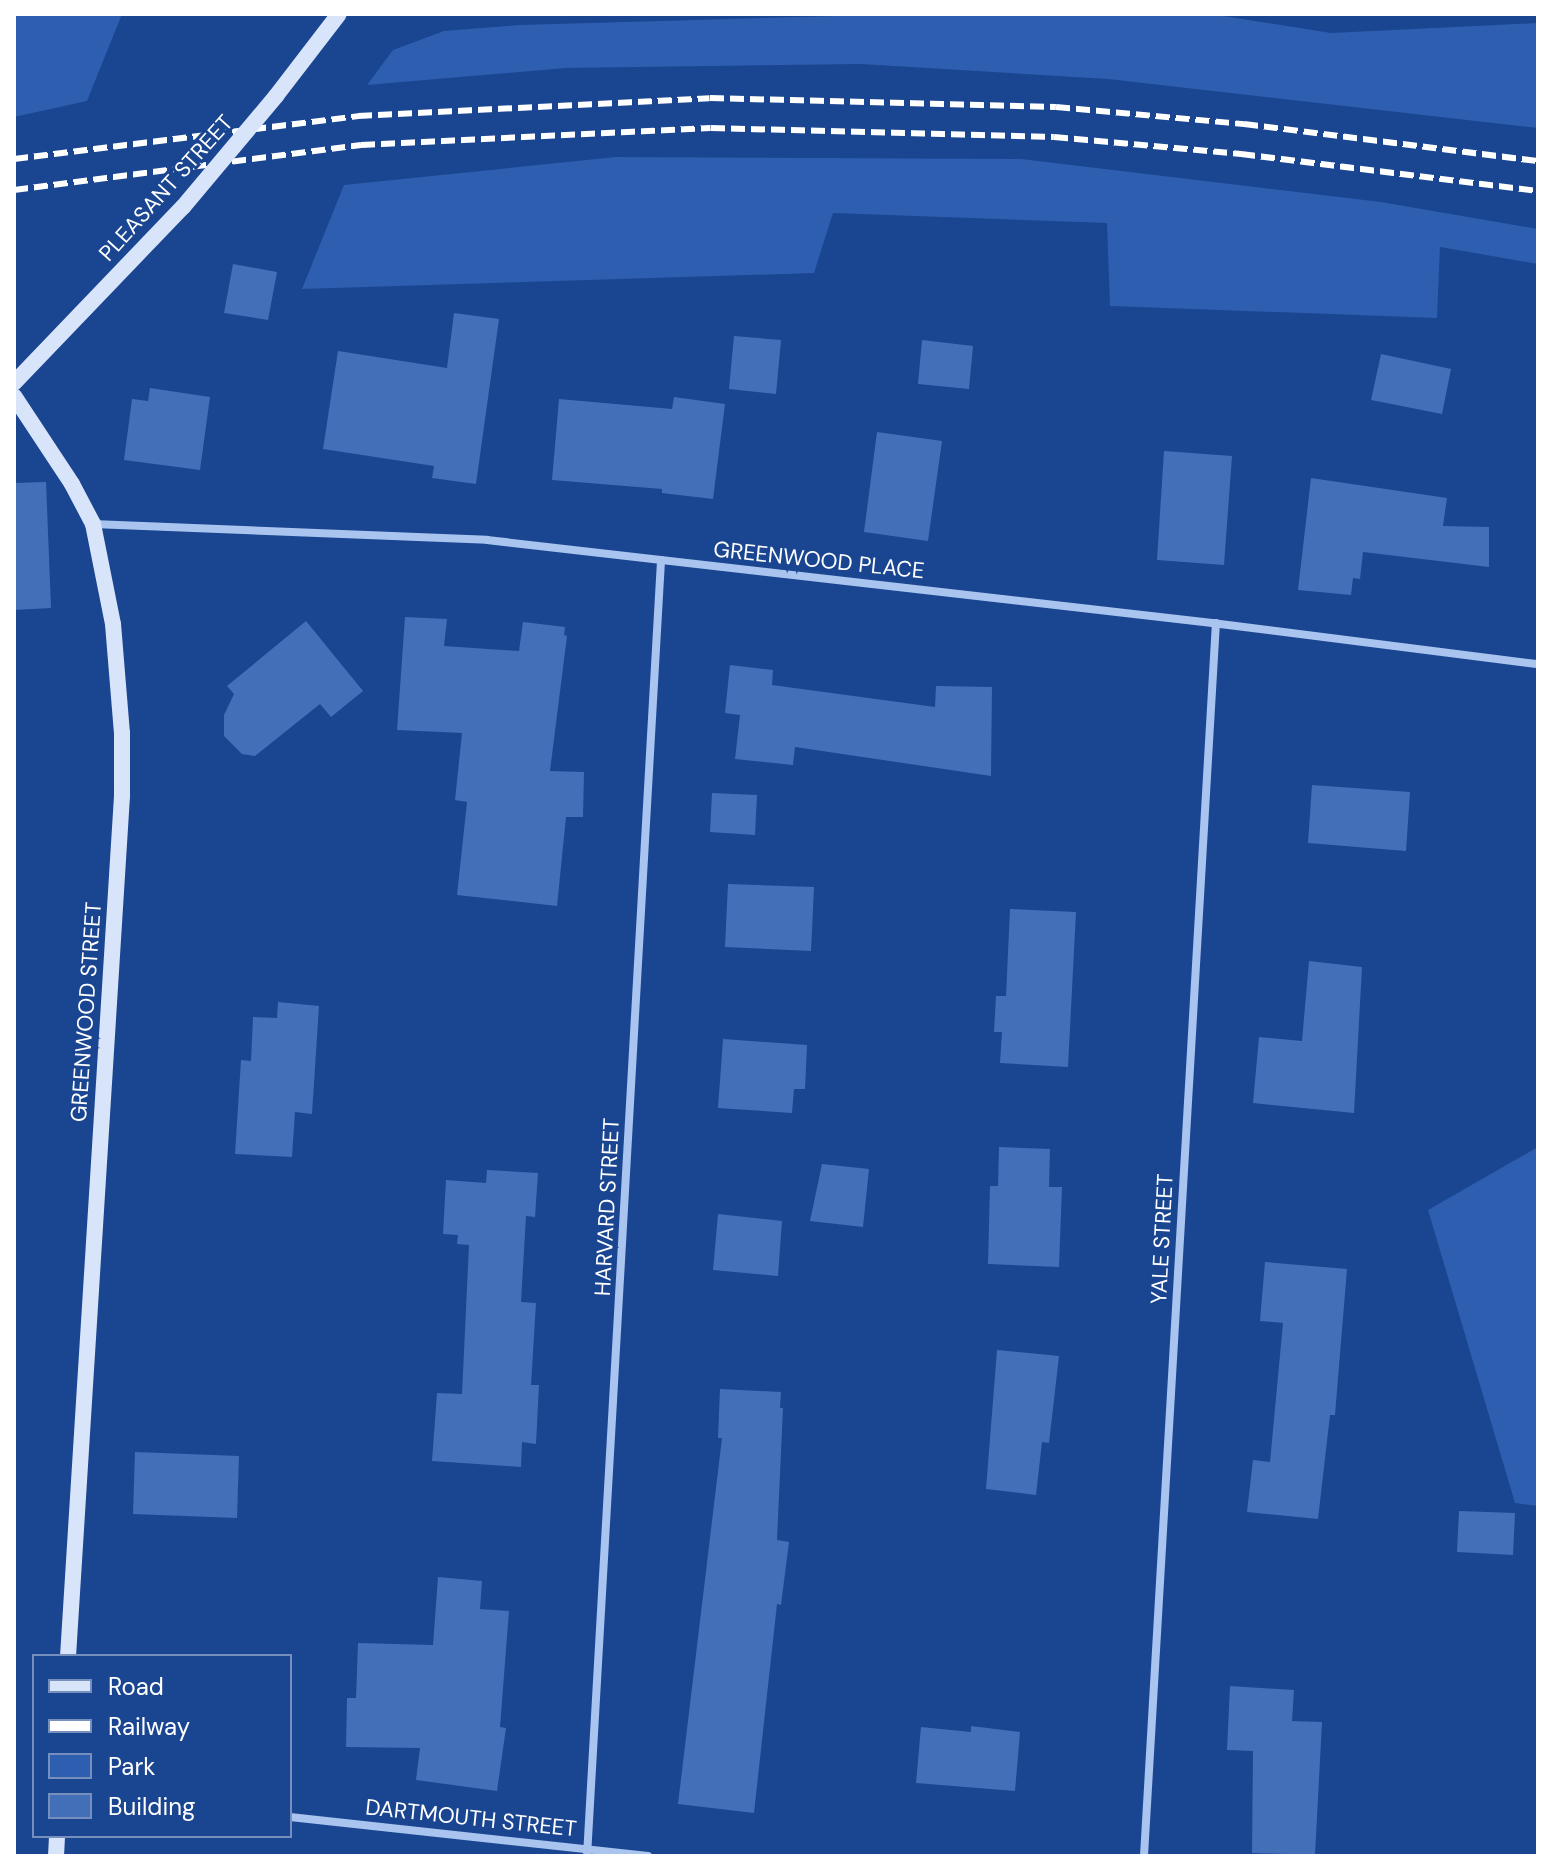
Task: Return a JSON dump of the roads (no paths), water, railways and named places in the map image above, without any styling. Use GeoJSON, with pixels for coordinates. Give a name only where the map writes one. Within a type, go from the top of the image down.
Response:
{"type":"FeatureCollection","features":[{"type":"Feature","properties":{"kind":"street","name":"PLEASANT STREET"},"geometry":{"type":"LineString","coordinates":[[14,383],[183,207],[276,96],[339,14]]}},
{"type":"Feature","properties":{"kind":"street","name":"GREENWOOD STREET"},"geometry":{"type":"LineString","coordinates":[[14,396],[72,484],[93,524],[113,624],[122,733],[122,796],[68,1654]]}},
{"type":"Feature","properties":{"kind":"street","name":"GREENWOOD PLACE"},"geometry":{"type":"LineString","coordinates":[[93,524],[487,540],[1216,623],[1538,664]]}},
{"type":"Feature","properties":{"kind":"street","name":"HARVARD STREET"},"geometry":{"type":"LineString","coordinates":[[587,1852],[661,560]]}},
{"type":"Feature","properties":{"kind":"street","name":"YALE STREET"},"geometry":{"type":"LineString","coordinates":[[1144,1856],[1216,623]]}},
{"type":"Feature","properties":{"kind":"street","name":"DARTMOUTH STREET"},"geometry":{"type":"LineString","coordinates":[[292,1817],[587,1852],[648,1856]]}},
{"type":"Feature","properties":{"kind":"railway"},"geometry":{"type":"LineString","coordinates":[[14,159],[358,116],[710,98],[1056,107],[1244,124],[1538,161]]}},
{"type":"Feature","properties":{"kind":"railway"},"geometry":{"type":"LineString","coordinates":[[14,190],[361,145],[711,128],[1054,137],[1241,154],[1538,191]]}}]}
